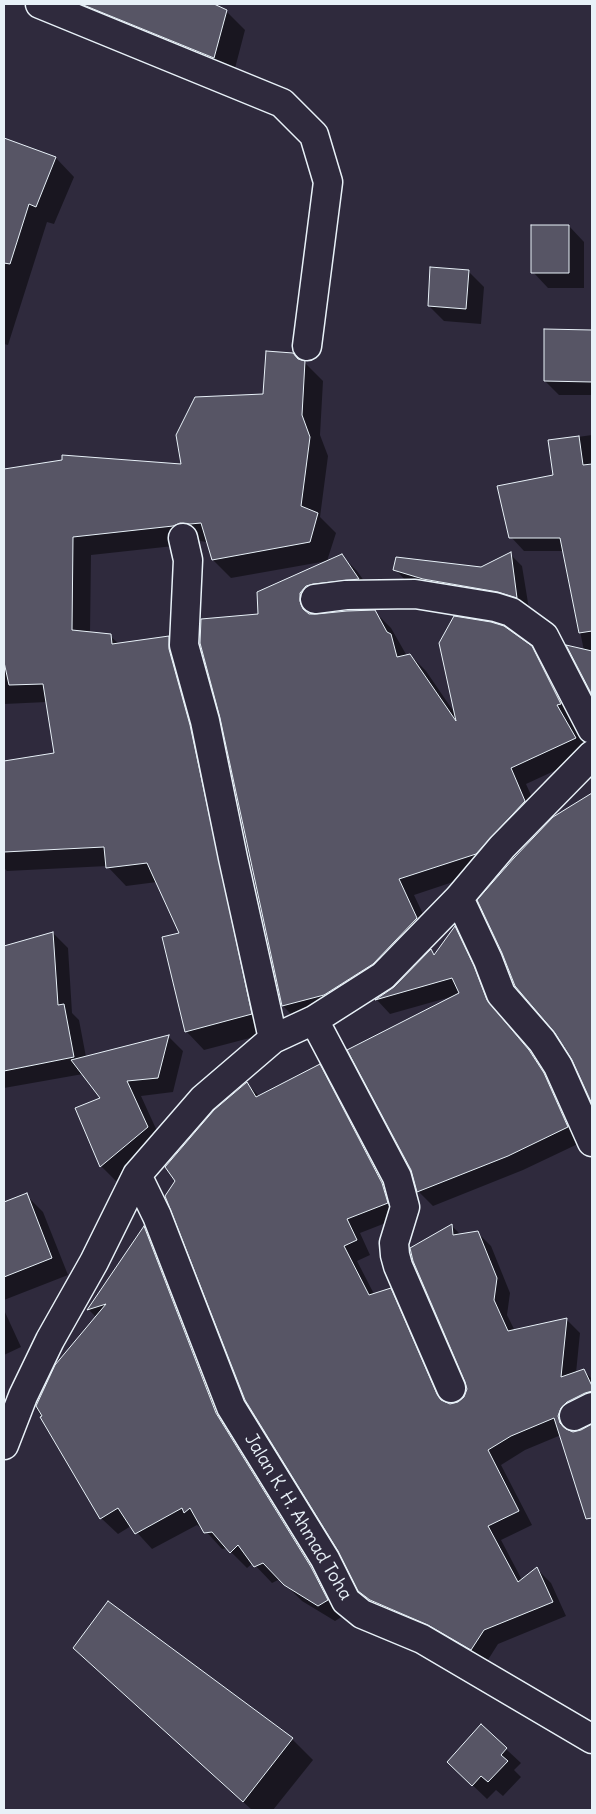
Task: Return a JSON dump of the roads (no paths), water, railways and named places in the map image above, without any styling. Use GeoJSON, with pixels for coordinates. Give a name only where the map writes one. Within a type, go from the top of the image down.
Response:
{"type":"FeatureCollection","features":[{"type":"Feature","properties":{"kind":"street"},"geometry":{"type":"LineString","coordinates":[[40,4],[282,103],[314,135],[328,182],[308,346]]}},
{"type":"Feature","properties":{"kind":"street"},"geometry":{"type":"LineString","coordinates":[[183,538],[188,560],[184,645],[206,721],[233,858],[273,1040]]}},
{"type":"Feature","properties":{"kind":"street"},"geometry":{"type":"LineString","coordinates":[[316,599],[346,595],[415,594],[511,612],[544,636],[592,728]]}},
{"type":"Feature","properties":{"kind":"street"},"geometry":{"type":"LineString","coordinates":[[4,1445],[23,1396],[50,1340],[94,1262],[137,1175],[203,1099],[273,1040],[314,1020],[383,976],[459,898],[502,847],[592,755]]}},
{"type":"Feature","properties":{"kind":"street"},"geometry":{"type":"LineString","coordinates":[[459,898],[502,994],[542,1041],[558,1066],[592,1142]]}},
{"type":"Feature","properties":{"kind":"street"},"geometry":{"type":"LineString","coordinates":[[314,1020],[397,1177],[405,1207],[394,1243],[394,1254],[451,1388]]}},
{"type":"Feature","properties":{"kind":"street","name":"Jalan K. H. Ahmad Toha"},"geometry":{"type":"LineString","coordinates":[[137,1175],[157,1216],[231,1407],[325,1559],[346,1601],[362,1614],[422,1639],[592,1739]]}}]}
